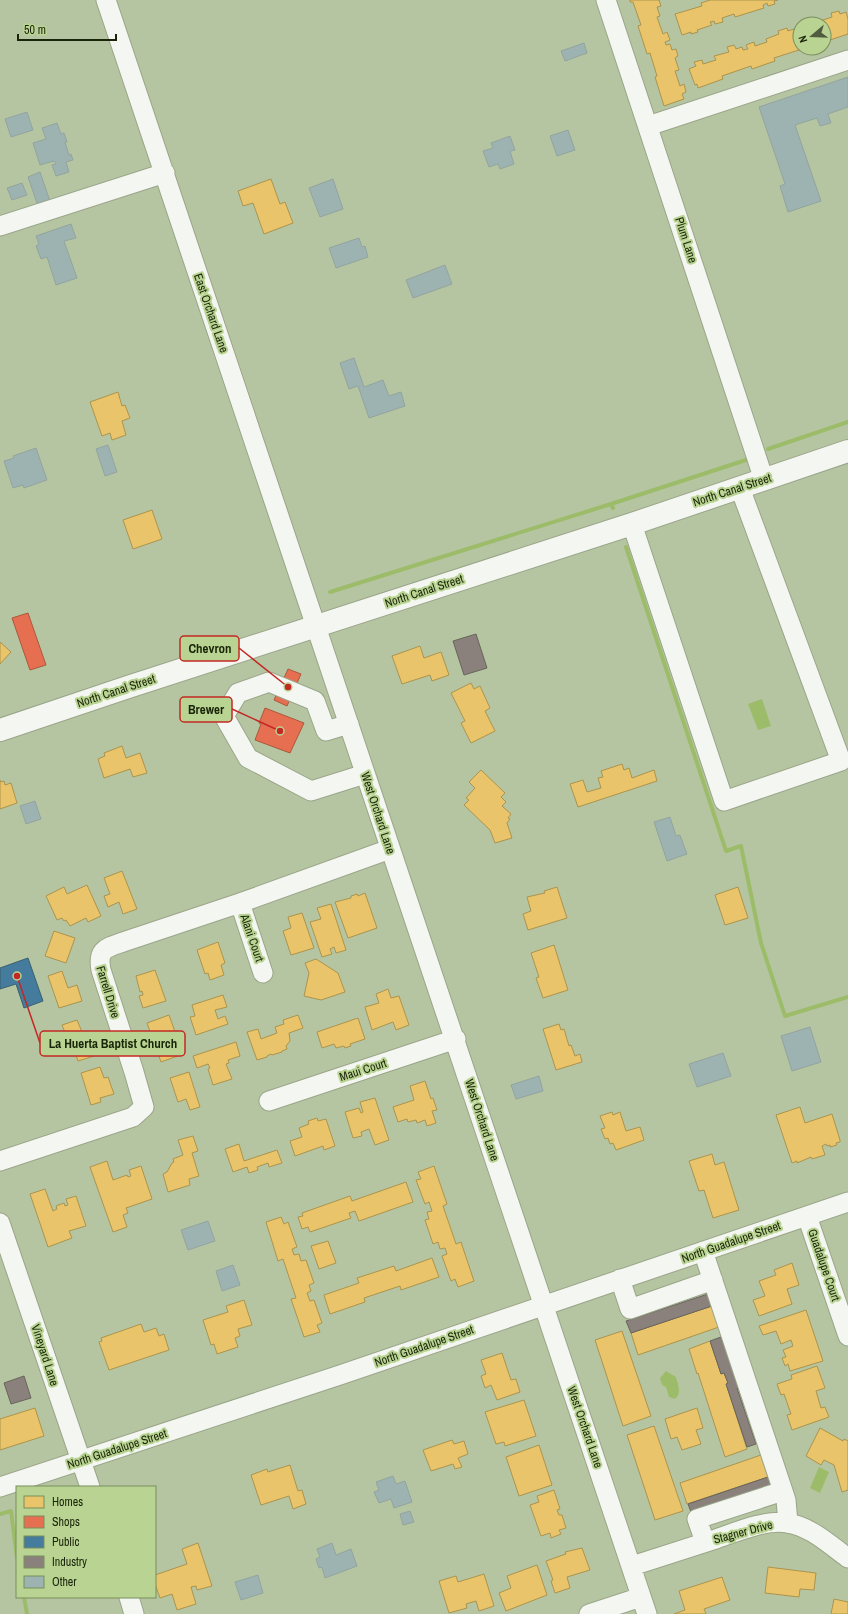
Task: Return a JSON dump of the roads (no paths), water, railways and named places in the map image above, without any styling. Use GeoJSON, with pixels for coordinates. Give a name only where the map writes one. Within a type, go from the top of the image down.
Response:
{"type":"FeatureCollection","features":[{"type":"Feature","properties":{"kind":"main road","name":"North Canal Street"},"geometry":{"type":"LineString","coordinates":[[0,730],[315,626],[632,524],[848,451]]}},
{"type":"Feature","properties":{"kind":"street","name":"East Orchard Lane"},"geometry":{"type":"LineString","coordinates":[[106,0],[315,626]]}},
{"type":"Feature","properties":{"kind":"street","name":"Plum Lane"},"geometry":{"type":"LineString","coordinates":[[606,0],[764,480]]}},
{"type":"Feature","properties":{"kind":"street"},"geometry":{"type":"LineString","coordinates":[[648,126],[848,60]]}},
{"type":"Feature","properties":{"kind":"street"},"geometry":{"type":"LineString","coordinates":[[0,226],[165,173]]}},
{"type":"Feature","properties":{"kind":"street"},"geometry":{"type":"LineString","coordinates":[[632,524],[724,801],[841,761],[740,488]]}},
{"type":"Feature","properties":{"kind":"street","name":"West Orchard Lane"},"geometry":{"type":"LineString","coordinates":[[315,626],[390,850],[456,1039],[644,1606]]}},
{"type":"Feature","properties":{"kind":"street"},"geometry":{"type":"LineString","coordinates":[[348,724],[326,731],[315,701],[269,682],[238,693],[224,716],[248,758],[311,791],[365,774]]}},
{"type":"Feature","properties":{"kind":"street","name":"Farrell Drive"},"geometry":{"type":"LineString","coordinates":[[0,1161],[134,1117],[144,1107],[101,970],[100,956],[108,948],[390,850]]}},
{"type":"Feature","properties":{"kind":"street","name":"Alani Court"},"geometry":{"type":"LineString","coordinates":[[240,903],[263,972]]}},
{"type":"Feature","properties":{"kind":"street","name":"Maui Court"},"geometry":{"type":"LineString","coordinates":[[269,1101],[456,1039]]}},
{"type":"Feature","properties":{"kind":"street","name":"North Guadalupe Street"},"geometry":{"type":"LineString","coordinates":[[0,1487],[340,1375],[848,1202]]}},
{"type":"Feature","properties":{"kind":"street","name":"Guadalupe Court"},"geometry":{"type":"LineString","coordinates":[[807,1216],[848,1336]]}},
{"type":"Feature","properties":{"kind":"street","name":"Vineyard Lane"},"geometry":{"type":"LineString","coordinates":[[0,1223],[90,1486]]}},
{"type":"Feature","properties":{"kind":"street"},"geometry":{"type":"LineString","coordinates":[[703,1251],[786,1500],[788,1523]]}},
{"type":"Feature","properties":{"kind":"street"},"geometry":{"type":"LineString","coordinates":[[620,1279],[630,1309],[713,1280]]}},
{"type":"Feature","properties":{"kind":"street"},"geometry":{"type":"LineString","coordinates":[[705,1542],[697,1519],[783,1491]]}},
{"type":"Feature","properties":{"kind":"street","name":"Stagner Drive"},"geometry":{"type":"LineString","coordinates":[[632,1566],[705,1542],[772,1523],[788,1523],[806,1529],[848,1558]]}},
{"type":"Feature","properties":{"kind":"street"},"geometry":{"type":"LineString","coordinates":[[129,1598],[134,1614]]}},
{"type":"Feature","properties":{"kind":"street"},"geometry":{"type":"LineString","coordinates":[[589,1614],[644,1606]]}},
{"type":"Feature","properties":{"kind":"waterway"},"geometry":{"type":"LineString","coordinates":[[768,449],[848,422]]}},
{"type":"Feature","properties":{"kind":"waterway"},"geometry":{"type":"LineString","coordinates":[[613,508],[611,504],[746,460]]}},
{"type":"Feature","properties":{"kind":"waterway"},"geometry":{"type":"LineString","coordinates":[[330,592],[611,504]]}},
{"type":"Feature","properties":{"kind":"waterway"},"geometry":{"type":"LineString","coordinates":[[626,547],[726,851],[741,846],[761,943],[785,1016],[848,997]]}},
{"type":"Feature","properties":{"kind":"waterway"},"geometry":{"type":"LineString","coordinates":[[0,1514],[11,1511],[16,1550]]}},
{"type":"Feature","properties":{"kind":"waterway"},"geometry":{"type":"LineString","coordinates":[[24,1598],[27,1614]]}},
{"type":"Feature","properties":{"kind":"place","name":"Chevron"},"geometry":{"type":"Point","coordinates":[288,687]}},
{"type":"Feature","properties":{"kind":"place","name":"Brewer"},"geometry":{"type":"Point","coordinates":[280,731]}},
{"type":"Feature","properties":{"kind":"place","name":"La Huerta Baptist Church"},"geometry":{"type":"Point","coordinates":[17,976]}}]}
